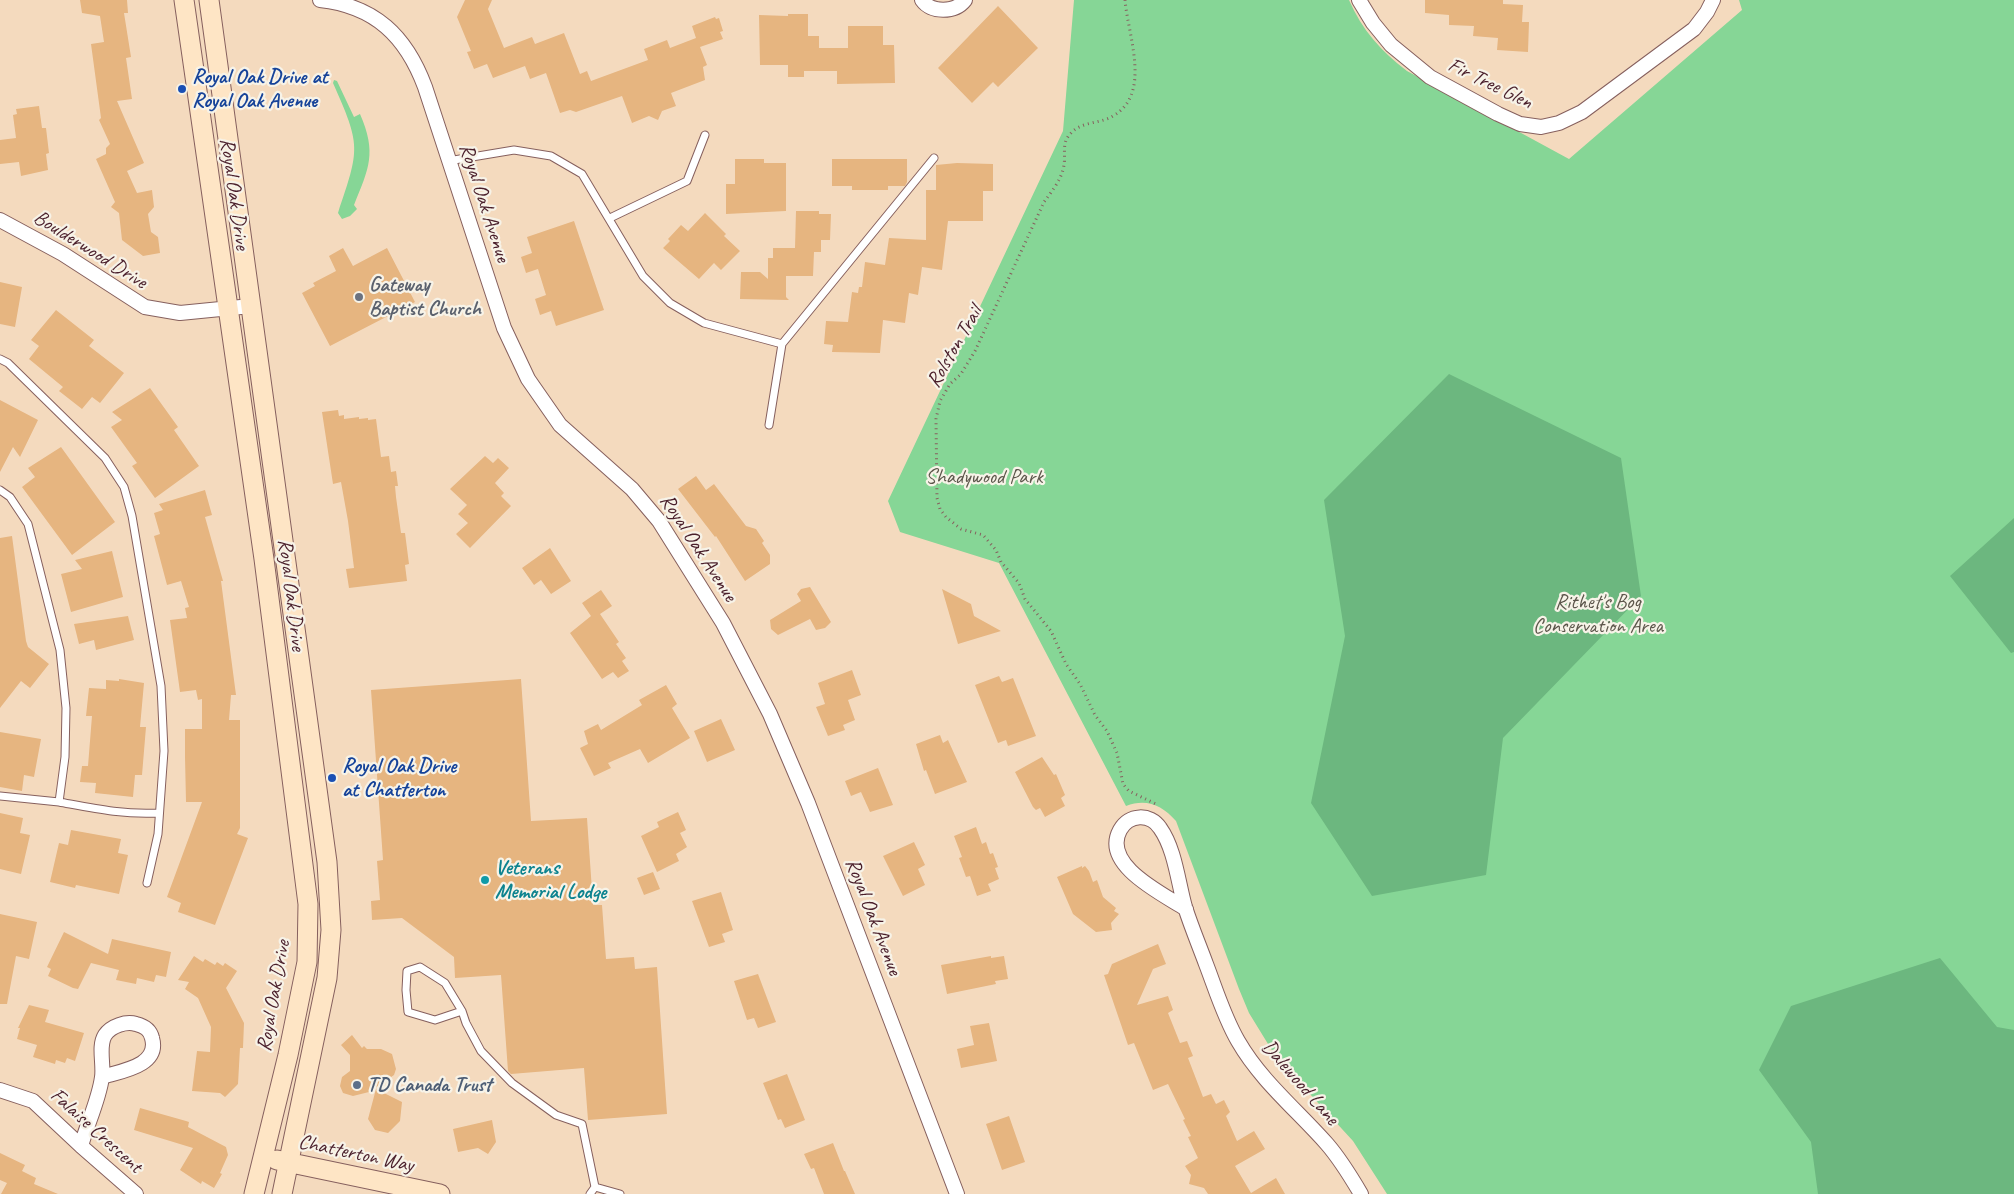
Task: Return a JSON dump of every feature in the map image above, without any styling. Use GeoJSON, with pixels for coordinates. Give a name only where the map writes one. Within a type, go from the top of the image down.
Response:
{"type":"FeatureCollection","features":[{"type":"Feature","properties":{"kind":"main road","name":"Royal Oak Drive"},"geometry":{"type":"LineString","coordinates":[[184,0],[264,559],[308,904],[307,962],[254,1194]]}},
{"type":"Feature","properties":{"kind":"main road","name":"Royal Oak Drive"},"geometry":{"type":"LineString","coordinates":[[209,0],[327,862],[331,930],[326,978],[282,1194]]}},
{"type":"Feature","properties":{"kind":"main road","name":"Chatterton Way"},"geometry":{"type":"LineString","coordinates":[[263,1158],[440,1194]]}},
{"type":"Feature","properties":{"kind":"street","name":"Royal Oak Avenue"},"geometry":{"type":"LineString","coordinates":[[320,0],[345,1],[376,20],[390,31],[412,58],[425,88],[504,328],[528,379],[560,424],[632,489],[659,521],[723,623],[770,714],[808,803],[957,1194]]}},
{"type":"Feature","properties":{"kind":"street"},"geometry":{"type":"LineString","coordinates":[[922,0],[927,7],[939,9],[957,7],[964,0]]}},
{"type":"Feature","properties":{"kind":"street","name":"Fir Tree Glen"},"geometry":{"type":"LineString","coordinates":[[1359,0],[1373,23],[1392,45],[1430,77],[1520,124],[1541,127],[1559,123],[1582,112],[1694,29],[1708,12],[1713,0]]}},
{"type":"Feature","properties":{"kind":"street","name":"Boulderwood Drive"},"geometry":{"type":"LineString","coordinates":[[0,220],[63,254],[145,307],[180,313],[251,306]]}},
{"type":"Feature","properties":{"kind":"street"},"geometry":{"type":"LineString","coordinates":[[1156,823],[1146,817],[1136,818],[1124,825],[1117,836],[1116,851],[1123,865],[1186,909]]}},
{"type":"Feature","properties":{"kind":"street","name":"Dalewood Lane"},"geometry":{"type":"LineString","coordinates":[[1156,823],[1166,837],[1186,909],[1221,1004],[1238,1041],[1261,1075],[1328,1144],[1361,1194]]}},
{"type":"Feature","properties":{"kind":"street"},"geometry":{"type":"LineString","coordinates":[[80,1146],[102,1077],[102,1046],[105,1035],[117,1025],[132,1023],[145,1026],[152,1036],[153,1051],[146,1062],[102,1077]]}},
{"type":"Feature","properties":{"kind":"street","name":"Falaise Crescent"},"geometry":{"type":"LineString","coordinates":[[0,1090],[33,1101],[80,1146],[136,1194]]}},
{"type":"Feature","properties":{"kind":"lane"},"geometry":{"type":"LineString","coordinates":[[610,218],[688,181],[706,135]]}},
{"type":"Feature","properties":{"kind":"lane"},"geometry":{"type":"LineString","coordinates":[[448,161],[514,150],[551,156],[582,174],[643,276],[670,303],[704,324],[782,344]]}},
{"type":"Feature","properties":{"kind":"lane"},"geometry":{"type":"LineString","coordinates":[[769,425],[782,344],[934,158]]}},
{"type":"Feature","properties":{"kind":"lane"},"geometry":{"type":"LineString","coordinates":[[0,359],[8,364],[105,458],[124,487],[132,516],[161,686],[164,751],[158,813],[158,834],[147,883]]}},
{"type":"Feature","properties":{"kind":"lane"},"geometry":{"type":"LineString","coordinates":[[0,490],[10,497],[28,524],[60,650],[66,708],[65,757],[59,802]]}},
{"type":"Feature","properties":{"kind":"lane"},"geometry":{"type":"LineString","coordinates":[[0,796],[59,802],[107,811],[138,814],[158,813]]}},
{"type":"Feature","properties":{"kind":"lane"},"geometry":{"type":"LineString","coordinates":[[462,1011],[435,1020],[408,1012],[407,971],[420,967],[445,983],[462,1011],[466,1023],[481,1051],[512,1082],[556,1115],[582,1124],[593,1191],[620,1194]]}},
{"type":"Feature","properties":{"kind":"path","name":"Rolston Trail"},"geometry":{"type":"LineString","coordinates":[[1125,0],[1135,70],[1132,96],[1120,112],[1110,118],[1078,128],[1070,134],[1064,145],[1064,165],[1057,183],[1044,202],[975,351],[961,374],[950,384],[940,400],[936,420],[936,498],[946,518],[961,529],[983,535],[996,550],[1001,562],[1019,582],[1025,599],[1051,631],[1066,664],[1080,684],[1095,715],[1107,731],[1117,753],[1123,784],[1130,791],[1146,797],[1164,811],[1156,823]]}},
{"type":"Feature","properties":{"kind":"green space","name":"Rithet's Bog Conservation Area"},"geometry":{"type":"Polygon","coordinates":[[[1074,0],[1349,0],[1360,21],[1373,39],[1407,71],[1569,159],[1742,10],[1739,0],[2014,0],[2014,1194],[1387,1194],[1353,1141],[1276,1057],[1249,1013],[1176,821],[1171,815],[1153,804],[1140,803],[1126,806],[999,563],[900,532],[888,501],[1063,131],[1074,0]]]}},
{"type":"Feature","properties":{"kind":"green space"},"geometry":{"type":"Polygon","coordinates":[[[334,80],[337,81],[354,117],[360,114],[370,150],[364,181],[354,205],[357,209],[350,216],[342,219],[338,213],[350,174],[354,147],[349,121],[333,83],[334,80]]]}},
{"type":"Feature","properties":{"kind":"green space"},"geometry":{"type":"Polygon","coordinates":[[[1449,374],[1621,458],[1641,596],[1503,738],[1486,875],[1372,896],[1311,803],[1345,636],[1324,500],[1449,374]]]}},
{"type":"Feature","properties":{"kind":"green space"},"geometry":{"type":"Polygon","coordinates":[[[2014,518],[2014,652],[2011,653],[1950,576],[2014,518]]]}},
{"type":"Feature","properties":{"kind":"green space"},"geometry":{"type":"Polygon","coordinates":[[[1940,958],[1997,1027],[2014,1030],[2014,1194],[1818,1194],[1811,1142],[1759,1070],[1791,1006],[1940,958]]]}},
{"type":"Feature","properties":{"kind":"building"},"geometry":{"type":"Polygon","coordinates":[[[80,0],[127,0],[128,13],[124,13],[131,57],[126,58],[132,99],[117,101],[144,163],[127,171],[137,193],[152,190],[154,207],[148,214],[151,232],[158,237],[160,253],[143,256],[122,240],[119,213],[111,207],[115,202],[96,159],[106,154],[106,148],[110,144],[99,120],[101,118],[91,44],[104,42],[100,16],[82,13],[80,0]]]}},
{"type":"Feature","properties":{"kind":"building"},"geometry":{"type":"Polygon","coordinates":[[[465,0],[492,0],[488,9],[504,48],[532,37],[535,44],[564,33],[580,74],[587,71],[591,81],[648,60],[644,49],[667,40],[670,48],[696,38],[692,26],[715,17],[716,19],[719,18],[723,31],[720,32],[723,39],[700,47],[707,65],[703,67],[705,80],[671,93],[676,106],[662,111],[658,120],[649,116],[632,123],[622,96],[576,112],[570,110],[560,113],[546,73],[530,79],[525,66],[493,78],[487,64],[474,69],[467,52],[471,51],[457,17],[465,0]]]}},
{"type":"Feature","properties":{"kind":"building"},"geometry":{"type":"Polygon","coordinates":[[[1425,0],[1503,0],[1503,4],[1523,5],[1522,22],[1529,22],[1528,52],[1497,50],[1498,38],[1473,36],[1474,26],[1449,25],[1449,15],[1425,13],[1425,0]]]}},
{"type":"Feature","properties":{"kind":"building"},"geometry":{"type":"Polygon","coordinates":[[[998,6],[1038,48],[998,87],[993,82],[972,103],[938,68],[998,6]]]}},
{"type":"Feature","properties":{"kind":"building"},"geometry":{"type":"Polygon","coordinates":[[[788,14],[808,14],[808,36],[819,36],[819,48],[848,48],[848,26],[883,26],[883,45],[894,45],[895,83],[837,84],[837,71],[804,71],[804,77],[788,77],[788,65],[760,65],[759,15],[788,16],[788,14]]]}},
{"type":"Feature","properties":{"kind":"building"},"geometry":{"type":"Polygon","coordinates":[[[39,106],[42,128],[46,128],[49,153],[46,154],[48,170],[21,176],[19,162],[0,164],[0,140],[16,138],[13,115],[17,114],[16,109],[39,106]]]}},
{"type":"Feature","properties":{"kind":"building"},"geometry":{"type":"Polygon","coordinates":[[[735,159],[764,159],[764,163],[786,163],[786,211],[726,214],[726,184],[735,184],[735,159]]]}},
{"type":"Feature","properties":{"kind":"building"},"geometry":{"type":"Polygon","coordinates":[[[832,159],[907,159],[907,182],[905,186],[888,186],[888,190],[852,190],[852,186],[832,186],[832,159]]]}},
{"type":"Feature","properties":{"kind":"building"},"geometry":{"type":"Polygon","coordinates":[[[957,163],[993,164],[993,191],[983,191],[983,221],[948,221],[942,270],[922,267],[918,295],[909,293],[905,323],[883,320],[880,353],[832,352],[833,345],[824,344],[826,321],[848,322],[852,292],[858,293],[859,287],[862,287],[865,262],[885,265],[889,238],[926,240],[926,190],[936,190],[936,165],[957,163]]]}},
{"type":"Feature","properties":{"kind":"building"},"geometry":{"type":"Polygon","coordinates":[[[796,211],[819,211],[819,214],[831,214],[830,240],[821,240],[821,252],[814,252],[813,276],[786,276],[786,297],[789,300],[740,299],[741,272],[760,272],[768,279],[768,258],[773,258],[773,248],[795,248],[796,211]]]}},
{"type":"Feature","properties":{"kind":"building"},"geometry":{"type":"Polygon","coordinates":[[[705,213],[726,234],[724,236],[740,251],[721,270],[714,263],[699,279],[663,248],[670,241],[668,239],[681,225],[688,231],[705,213]]]}},
{"type":"Feature","properties":{"kind":"building"},"geometry":{"type":"Polygon","coordinates":[[[574,221],[604,310],[556,326],[551,311],[540,315],[535,299],[546,295],[538,269],[526,273],[521,257],[532,253],[527,237],[574,221]]]}},
{"type":"Feature","properties":{"kind":"building","name":"Gateway Baptist Church"},"geometry":{"type":"Polygon","coordinates":[[[343,248],[353,266],[387,248],[415,302],[330,346],[302,293],[315,286],[313,283],[336,271],[329,256],[343,248]]]}},
{"type":"Feature","properties":{"kind":"building"},"geometry":{"type":"Polygon","coordinates":[[[0,282],[22,287],[15,327],[0,324],[0,282]]]}},
{"type":"Feature","properties":{"kind":"building"},"geometry":{"type":"Polygon","coordinates":[[[56,310],[94,340],[89,346],[124,373],[100,403],[92,397],[82,409],[59,391],[63,387],[29,359],[39,346],[31,340],[56,310]]]}},
{"type":"Feature","properties":{"kind":"building"},"geometry":{"type":"Polygon","coordinates":[[[150,388],[178,427],[174,430],[199,466],[155,498],[132,466],[137,463],[111,427],[122,420],[112,412],[150,388]]]}},
{"type":"Feature","properties":{"kind":"building"},"geometry":{"type":"Polygon","coordinates":[[[0,400],[38,420],[20,457],[13,447],[0,472],[0,400]]]}},
{"type":"Feature","properties":{"kind":"building"},"geometry":{"type":"Polygon","coordinates":[[[338,410],[339,416],[344,415],[344,419],[359,417],[359,419],[376,419],[381,457],[389,456],[391,472],[396,471],[398,486],[395,486],[401,533],[405,533],[409,564],[405,565],[407,581],[349,588],[346,569],[354,568],[348,521],[341,482],[333,484],[322,412],[338,410]]]}},
{"type":"Feature","properties":{"kind":"building"},"geometry":{"type":"Polygon","coordinates":[[[61,447],[115,522],[72,555],[22,487],[35,477],[28,468],[61,447]]]}},
{"type":"Feature","properties":{"kind":"building"},"geometry":{"type":"Polygon","coordinates":[[[485,456],[493,463],[498,458],[509,468],[495,483],[504,493],[501,496],[511,506],[470,548],[456,534],[468,523],[458,514],[467,505],[450,489],[485,456]]]}},
{"type":"Feature","properties":{"kind":"building"},"geometry":{"type":"Polygon","coordinates":[[[696,476],[706,490],[714,484],[746,526],[756,529],[764,541],[762,543],[770,555],[770,564],[745,581],[716,536],[678,489],[696,476]]]}},
{"type":"Feature","properties":{"kind":"building"},"geometry":{"type":"Polygon","coordinates":[[[205,490],[212,515],[205,517],[223,581],[221,581],[236,695],[231,695],[229,720],[240,720],[240,828],[237,834],[248,838],[215,925],[178,912],[181,903],[167,897],[202,802],[186,802],[185,729],[202,729],[202,699],[198,700],[196,690],[180,692],[170,620],[187,618],[185,608],[189,607],[181,581],[167,585],[154,536],[160,534],[154,513],[163,510],[159,504],[205,490]]]}},
{"type":"Feature","properties":{"kind":"building"},"geometry":{"type":"Polygon","coordinates":[[[12,536],[26,641],[28,647],[49,664],[30,688],[21,681],[0,708],[0,538],[12,536]]]}},
{"type":"Feature","properties":{"kind":"building"},"geometry":{"type":"Polygon","coordinates":[[[550,548],[571,581],[551,594],[541,580],[534,585],[522,568],[550,548]]]}},
{"type":"Feature","properties":{"kind":"building"},"geometry":{"type":"Polygon","coordinates":[[[112,551],[123,597],[71,612],[61,574],[82,569],[75,560],[112,551]]]}},
{"type":"Feature","properties":{"kind":"building"},"geometry":{"type":"Polygon","coordinates":[[[810,587],[831,622],[825,628],[816,630],[810,619],[778,635],[771,629],[770,620],[801,601],[797,594],[801,589],[810,587]]]}},
{"type":"Feature","properties":{"kind":"building"},"geometry":{"type":"Polygon","coordinates":[[[942,589],[971,604],[974,616],[1001,631],[958,644],[942,589]]]}},
{"type":"Feature","properties":{"kind":"building"},"geometry":{"type":"Polygon","coordinates":[[[601,590],[612,606],[600,614],[619,642],[616,644],[626,658],[622,661],[629,671],[618,678],[613,672],[602,679],[570,633],[591,616],[582,603],[601,590]]]}},
{"type":"Feature","properties":{"kind":"building"},"geometry":{"type":"Polygon","coordinates":[[[128,616],[134,640],[96,650],[94,640],[79,644],[74,624],[128,616]]]}},
{"type":"Feature","properties":{"kind":"building"},"geometry":{"type":"Polygon","coordinates":[[[852,670],[861,695],[848,700],[855,720],[843,725],[845,730],[828,736],[816,707],[825,704],[818,683],[852,670]]]}},
{"type":"Feature","properties":{"kind":"building"},"geometry":{"type":"Polygon","coordinates":[[[999,676],[1002,682],[1013,678],[1036,736],[1008,746],[1006,740],[998,743],[975,685],[999,676]]]}},
{"type":"Feature","properties":{"kind":"building"},"geometry":{"type":"Polygon","coordinates":[[[119,679],[144,683],[140,727],[146,727],[142,775],[135,775],[133,797],[95,793],[96,783],[80,782],[82,766],[88,766],[92,716],[86,716],[89,688],[106,689],[106,680],[119,681],[119,679]]]}},
{"type":"Feature","properties":{"kind":"building","name":"Veterans Memorial Lodge"},"geometry":{"type":"Polygon","coordinates":[[[521,679],[531,821],[587,818],[593,905],[602,905],[606,959],[634,957],[635,969],[657,967],[667,1114],[588,1120],[584,1068],[511,1074],[508,1071],[501,975],[455,978],[454,957],[402,918],[372,920],[371,901],[380,900],[377,861],[383,860],[371,690],[521,679]]]}},
{"type":"Feature","properties":{"kind":"building"},"geometry":{"type":"Polygon","coordinates":[[[666,685],[677,704],[672,708],[690,738],[648,763],[640,749],[608,763],[611,768],[594,776],[580,748],[588,744],[584,731],[598,724],[601,730],[642,705],[639,700],[666,685]]]}},
{"type":"Feature","properties":{"kind":"building"},"geometry":{"type":"Polygon","coordinates":[[[721,719],[735,750],[707,762],[694,731],[721,719]]]}},
{"type":"Feature","properties":{"kind":"building"},"geometry":{"type":"Polygon","coordinates":[[[0,732],[41,739],[34,777],[24,775],[22,791],[0,787],[0,732]]]}},
{"type":"Feature","properties":{"kind":"building"},"geometry":{"type":"Polygon","coordinates":[[[940,735],[943,743],[948,740],[967,782],[935,794],[926,770],[924,771],[916,744],[940,735]]]}},
{"type":"Feature","properties":{"kind":"building"},"geometry":{"type":"Polygon","coordinates":[[[1042,757],[1054,775],[1056,774],[1065,795],[1061,798],[1065,806],[1045,817],[1040,808],[1036,810],[1033,807],[1015,772],[1042,757]]]}},
{"type":"Feature","properties":{"kind":"building"},"geometry":{"type":"Polygon","coordinates":[[[878,768],[893,805],[870,812],[861,792],[851,796],[845,781],[878,768]]]}},
{"type":"Feature","properties":{"kind":"building"},"geometry":{"type":"Polygon","coordinates":[[[678,812],[686,830],[680,833],[687,847],[676,854],[679,861],[657,872],[641,836],[659,827],[657,822],[678,812]]]}},
{"type":"Feature","properties":{"kind":"building"},"geometry":{"type":"Polygon","coordinates":[[[0,813],[23,818],[20,833],[30,835],[21,874],[0,869],[0,813]]]}},
{"type":"Feature","properties":{"kind":"building"},"geometry":{"type":"Polygon","coordinates":[[[976,827],[982,844],[986,842],[990,854],[993,853],[998,867],[995,868],[999,879],[988,884],[991,891],[977,896],[970,876],[966,877],[959,858],[962,857],[954,836],[976,827]]]}},
{"type":"Feature","properties":{"kind":"building"},"geometry":{"type":"Polygon","coordinates":[[[71,830],[121,839],[118,853],[128,855],[119,894],[76,885],[75,888],[50,882],[59,843],[68,845],[71,830]]]}},
{"type":"Feature","properties":{"kind":"building"},"geometry":{"type":"Polygon","coordinates":[[[914,842],[925,865],[918,869],[925,885],[903,896],[883,856],[914,842]]]}},
{"type":"Feature","properties":{"kind":"building"},"geometry":{"type":"Polygon","coordinates":[[[1082,866],[1082,868],[1085,866],[1089,871],[1093,882],[1097,880],[1103,897],[1116,908],[1114,911],[1119,914],[1111,923],[1112,930],[1096,932],[1073,914],[1057,877],[1082,866]]]}},
{"type":"Feature","properties":{"kind":"building"},"geometry":{"type":"Polygon","coordinates":[[[653,872],[660,889],[644,895],[637,878],[653,872]]]}},
{"type":"Feature","properties":{"kind":"building"},"geometry":{"type":"Polygon","coordinates":[[[721,892],[733,930],[722,934],[725,942],[709,947],[692,901],[721,892]]]}},
{"type":"Feature","properties":{"kind":"building"},"geometry":{"type":"Polygon","coordinates":[[[0,914],[37,922],[29,959],[16,956],[7,1004],[0,1004],[0,914]]]}},
{"type":"Feature","properties":{"kind":"building"},"geometry":{"type":"Polygon","coordinates":[[[64,932],[108,954],[112,939],[171,952],[166,977],[156,975],[154,982],[137,978],[136,984],[116,980],[119,970],[91,963],[78,989],[73,988],[48,976],[51,969],[47,967],[64,932]]]}},
{"type":"Feature","properties":{"kind":"building"},"geometry":{"type":"Polygon","coordinates":[[[1158,944],[1166,964],[1153,969],[1137,1005],[1168,996],[1173,1010],[1168,1013],[1180,1043],[1187,1041],[1193,1056],[1188,1058],[1203,1097],[1211,1094],[1216,1104],[1224,1100],[1230,1112],[1226,1116],[1237,1141],[1254,1131],[1265,1149],[1235,1166],[1251,1193],[1276,1178],[1285,1194],[1208,1194],[1204,1188],[1189,1184],[1191,1175],[1185,1166],[1198,1158],[1188,1137],[1191,1136],[1183,1120],[1185,1119],[1168,1084],[1153,1090],[1134,1043],[1128,1045],[1104,975],[1108,974],[1112,964],[1158,944]]]}},
{"type":"Feature","properties":{"kind":"building"},"geometry":{"type":"Polygon","coordinates":[[[194,956],[203,962],[205,959],[215,965],[217,962],[223,966],[225,963],[237,971],[226,988],[244,1023],[243,1048],[240,1048],[238,1084],[225,1097],[220,1093],[192,1091],[197,1051],[210,1052],[211,1027],[198,998],[185,989],[189,982],[178,980],[194,956]]]}},
{"type":"Feature","properties":{"kind":"building"},"geometry":{"type":"Polygon","coordinates":[[[991,956],[991,958],[1004,956],[1008,979],[995,981],[996,984],[947,994],[941,965],[991,956]]]}},
{"type":"Feature","properties":{"kind":"building"},"geometry":{"type":"Polygon","coordinates":[[[758,974],[776,1022],[758,1028],[754,1018],[747,1020],[734,981],[758,974]]]}},
{"type":"Feature","properties":{"kind":"building"},"geometry":{"type":"Polygon","coordinates":[[[29,1005],[49,1010],[45,1022],[84,1033],[75,1061],[67,1058],[65,1063],[56,1060],[55,1064],[33,1057],[37,1045],[17,1039],[20,1028],[18,1028],[29,1005]]]}},
{"type":"Feature","properties":{"kind":"building"},"geometry":{"type":"Polygon","coordinates":[[[989,1023],[997,1061],[961,1068],[957,1049],[974,1045],[970,1026],[989,1023]]]}},
{"type":"Feature","properties":{"kind":"building","name":"TD Canada Trust"},"geometry":{"type":"Polygon","coordinates":[[[352,1035],[362,1048],[364,1046],[367,1049],[381,1049],[392,1054],[396,1069],[394,1075],[369,1092],[353,1096],[343,1093],[340,1086],[342,1077],[350,1071],[350,1055],[341,1045],[352,1035]]]}},
{"type":"Feature","properties":{"kind":"building"},"geometry":{"type":"Polygon","coordinates":[[[787,1074],[805,1120],[785,1128],[781,1119],[778,1120],[763,1083],[787,1074]]]}},
{"type":"Feature","properties":{"kind":"building"},"geometry":{"type":"Polygon","coordinates":[[[376,1089],[402,1102],[400,1121],[388,1133],[375,1130],[368,1119],[376,1089]]]}},
{"type":"Feature","properties":{"kind":"building"},"geometry":{"type":"Polygon","coordinates":[[[140,1108],[189,1122],[188,1127],[226,1147],[228,1155],[220,1173],[222,1174],[214,1188],[202,1181],[201,1184],[180,1170],[193,1148],[134,1130],[140,1108]]]}},
{"type":"Feature","properties":{"kind":"building"},"geometry":{"type":"Polygon","coordinates":[[[1009,1116],[1025,1162],[1002,1170],[986,1124],[1009,1116]]]}},
{"type":"Feature","properties":{"kind":"building"},"geometry":{"type":"Polygon","coordinates":[[[492,1120],[496,1142],[488,1154],[478,1148],[458,1152],[453,1129],[492,1120]]]}},
{"type":"Feature","properties":{"kind":"building"},"geometry":{"type":"Polygon","coordinates":[[[833,1143],[855,1194],[824,1194],[814,1168],[811,1169],[804,1154],[833,1143]]]}},
{"type":"Feature","properties":{"kind":"building"},"geometry":{"type":"Polygon","coordinates":[[[0,1153],[25,1165],[22,1171],[36,1178],[34,1184],[58,1194],[1,1194],[7,1183],[0,1180],[0,1153]]]}},
{"type":"Feature","properties":{"kind":"place","name":"Royal Oak Drive at Royal Oak Avenue"},"geometry":{"type":"Point","coordinates":[182,89]}},
{"type":"Feature","properties":{"kind":"place","name":"Gateway Baptist Church"},"geometry":{"type":"Point","coordinates":[359,297]}},
{"type":"Feature","properties":{"kind":"place","name":"Royal Oak Drive at Chatterton"},"geometry":{"type":"Point","coordinates":[332,778]}},
{"type":"Feature","properties":{"kind":"place","name":"Veterans Memorial Lodge"},"geometry":{"type":"Point","coordinates":[485,880]}},
{"type":"Feature","properties":{"kind":"place","name":"TD Canada Trust"},"geometry":{"type":"Point","coordinates":[357,1085]}},
{"type":"Feature","properties":{"kind":"park label","name":"Shadywood Park"},"geometry":{"type":"Point","coordinates":[984,477]}}]}
